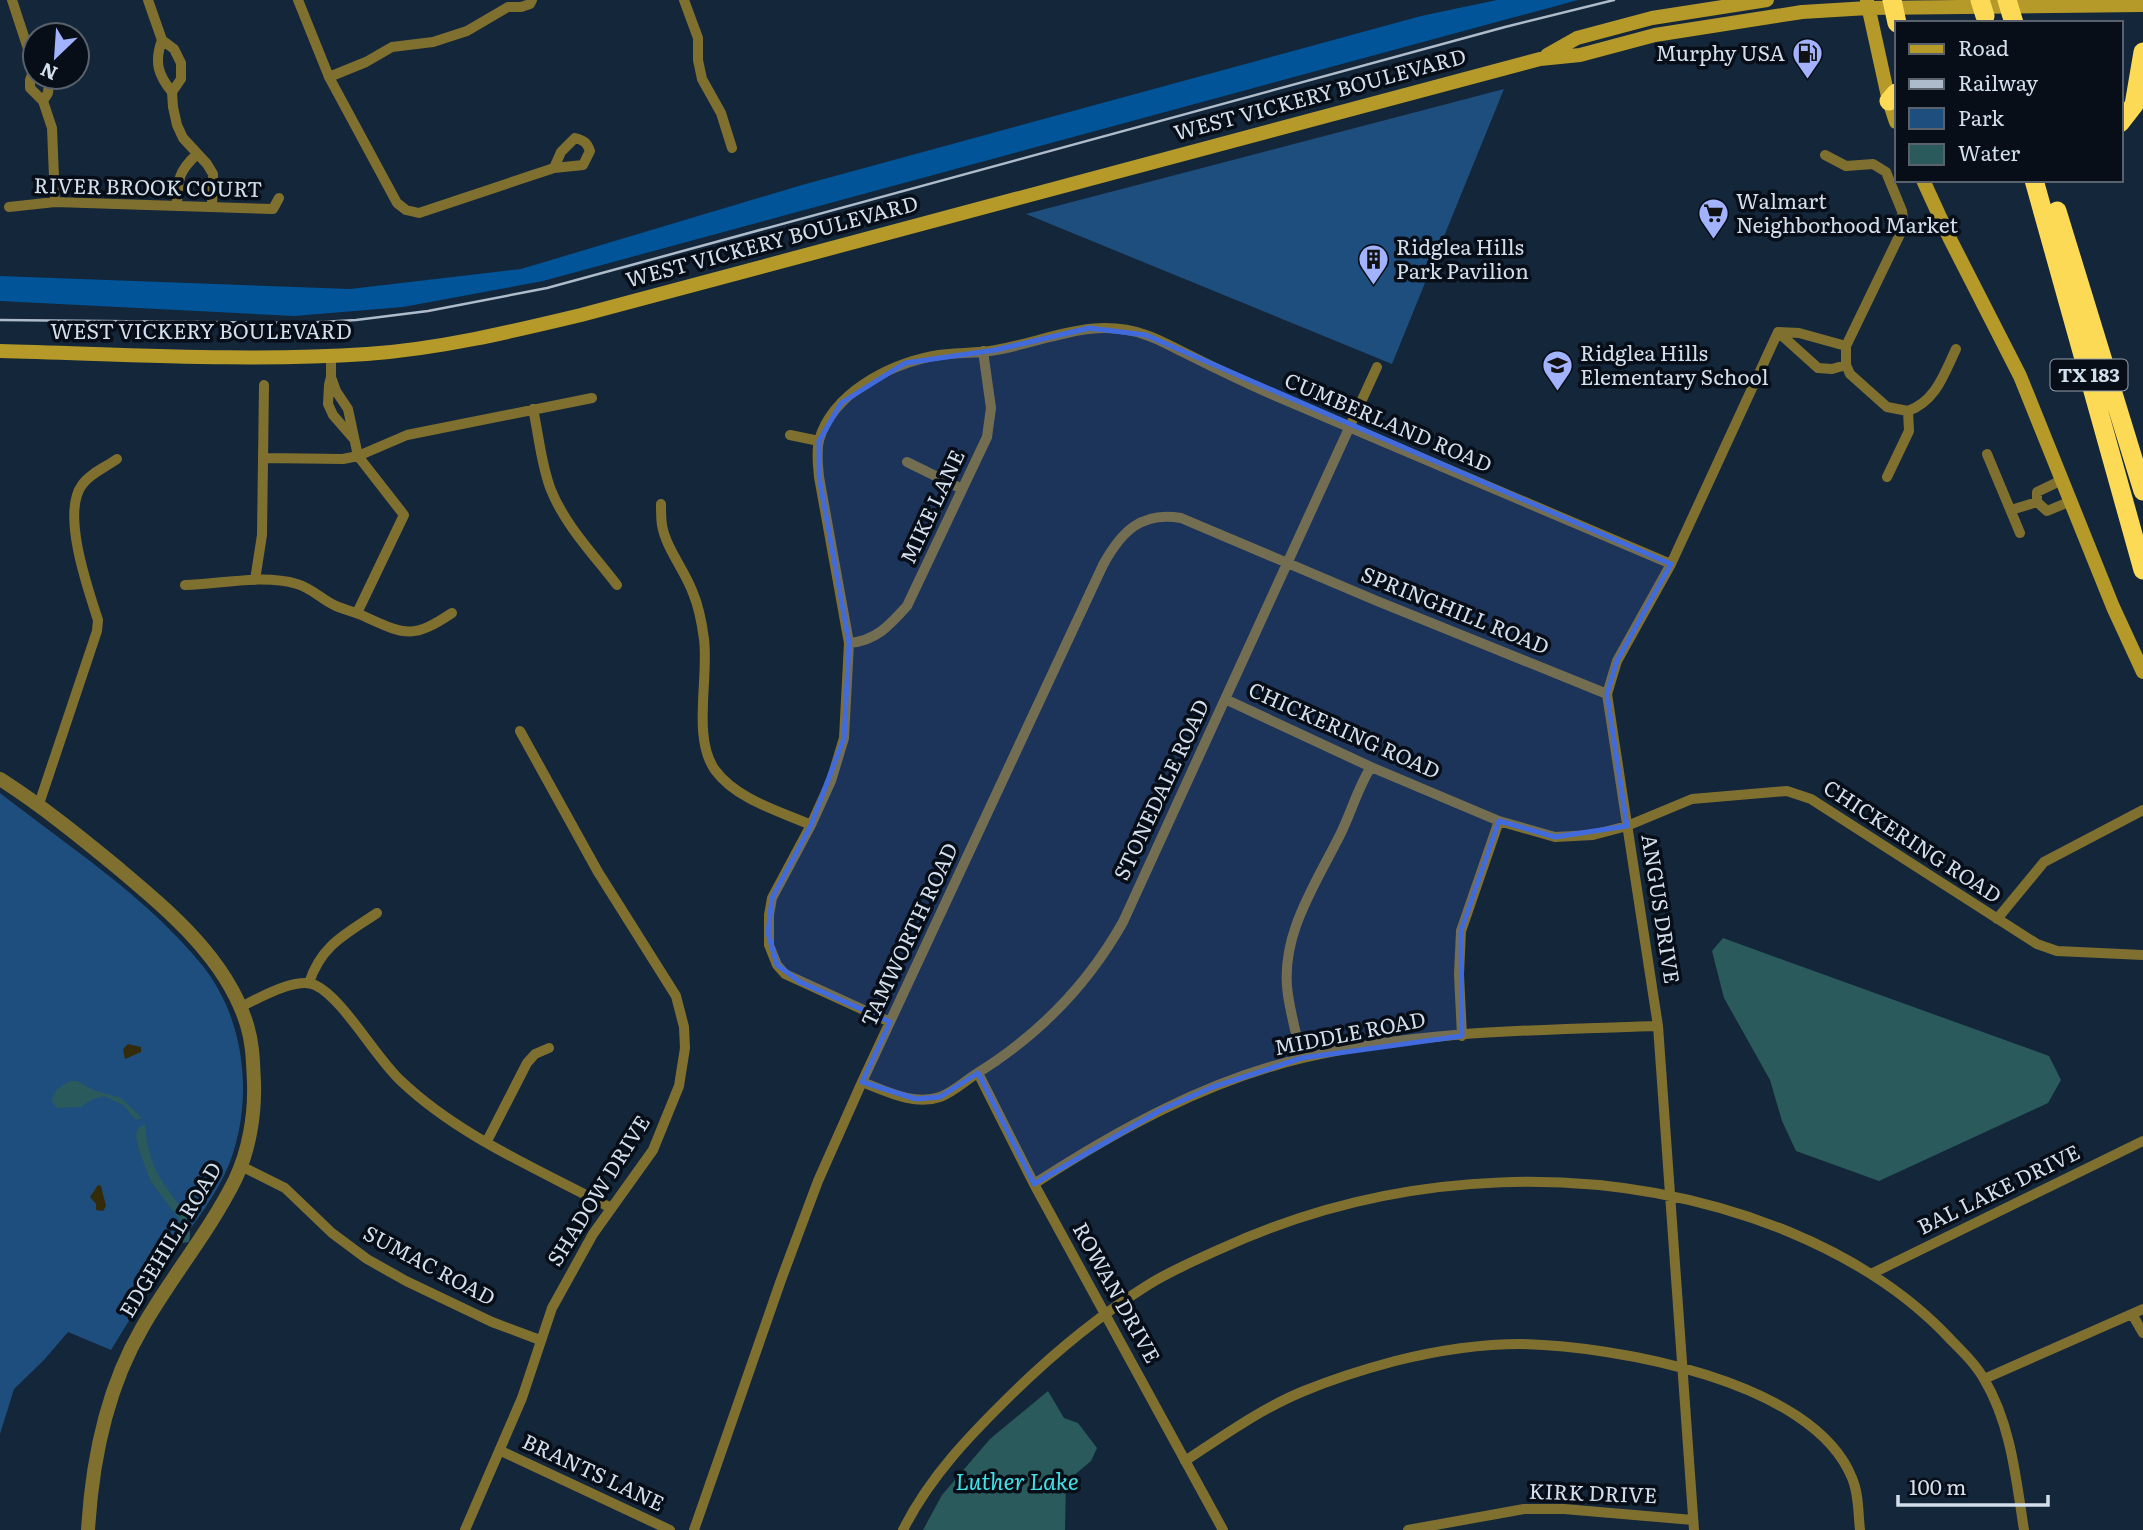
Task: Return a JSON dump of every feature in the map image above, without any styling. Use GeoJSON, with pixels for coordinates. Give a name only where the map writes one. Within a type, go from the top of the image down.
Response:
{"type":"FeatureCollection","features":[{"type":"Feature","properties":{"kind":"highway"},"geometry":{"type":"LineString","coordinates":[[1999,0],[2004,21]]}},
{"type":"Feature","properties":{"kind":"highway"},"geometry":{"type":"LineString","coordinates":[[2007,0],[2013,21]]}},
{"type":"Feature","properties":{"kind":"highway"},"geometry":{"type":"LineString","coordinates":[[2122,120],[2134,105],[2143,52]]}},
{"type":"Feature","properties":{"kind":"highway","name":"TX 183"},"geometry":{"type":"LineString","coordinates":[[2035,182],[2143,570]]}},
{"type":"Feature","properties":{"kind":"highway","name":"TX 183"},"geometry":{"type":"LineString","coordinates":[[2049,182],[2143,491]]}},
{"type":"Feature","properties":{"kind":"main road","name":"WEST VICKERY BOULEVARD"},"geometry":{"type":"LineString","coordinates":[[1540,59],[1577,38],[1652,18],[1767,0]]}},
{"type":"Feature","properties":{"kind":"main road","name":"WEST VICKERY BOULEVARD"},"geometry":{"type":"LineString","coordinates":[[0,351],[258,358],[407,350],[478,339],[569,318],[1540,59],[1580,55],[1655,35],[1868,4],[1894,10],[2143,5]]}},
{"type":"Feature","properties":{"kind":"main road"},"geometry":{"type":"LineString","coordinates":[[1868,4],[1893,97]]}},
{"type":"Feature","properties":{"kind":"main road"},"geometry":{"type":"LineString","coordinates":[[1924,182],[2020,376],[2113,607],[2143,672]]}},
{"type":"Feature","properties":{"kind":"street"},"geometry":{"type":"LineString","coordinates":[[12,0],[21,27]]}},
{"type":"Feature","properties":{"kind":"street"},"geometry":{"type":"LineString","coordinates":[[148,0],[162,40],[174,49],[181,63],[181,79],[173,92],[173,107],[183,138],[213,174],[212,207]]}},
{"type":"Feature","properties":{"kind":"street"},"geometry":{"type":"LineString","coordinates":[[298,0],[329,77],[397,203],[406,210],[419,213],[554,168]]}},
{"type":"Feature","properties":{"kind":"street"},"geometry":{"type":"LineString","coordinates":[[329,77],[366,62],[392,47],[433,42],[467,31],[508,4],[521,7],[530,4],[532,0]]}},
{"type":"Feature","properties":{"kind":"street"},"geometry":{"type":"LineString","coordinates":[[684,0],[698,38],[698,61],[702,79],[721,113],[732,148]]}},
{"type":"Feature","properties":{"kind":"street"},"geometry":{"type":"LineString","coordinates":[[162,40],[157,53],[157,67],[162,79],[173,92]]}},
{"type":"Feature","properties":{"kind":"street"},"geometry":{"type":"LineString","coordinates":[[33,91],[43,101],[52,128],[55,202]]}},
{"type":"Feature","properties":{"kind":"street"},"geometry":{"type":"LineString","coordinates":[[43,101],[48,91]]}},
{"type":"Feature","properties":{"kind":"street"},"geometry":{"type":"LineString","coordinates":[[177,205],[178,178],[184,166],[197,154]]}},
{"type":"Feature","properties":{"kind":"street"},"geometry":{"type":"LineString","coordinates":[[1825,155],[1846,166],[1873,164],[1886,172],[1902,211],[1904,226],[1846,346],[1846,365],[1850,374],[1887,407],[1908,411],[1921,406],[1934,394],[1956,349]]}},
{"type":"Feature","properties":{"kind":"street","name":"RIVER BROOK COURT"},"geometry":{"type":"LineString","coordinates":[[9,206],[55,202],[273,209],[279,198]]}},
{"type":"Feature","properties":{"kind":"street","name":"CUMBERLAND ROAD"},"geometry":{"type":"LineString","coordinates":[[819,441],[841,403],[882,373],[905,363],[934,355],[995,350],[1062,332],[1110,327],[1146,335],[1253,386],[1671,564]]}},
{"type":"Feature","properties":{"kind":"street"},"geometry":{"type":"LineString","coordinates":[[1778,332],[1800,332],[1846,346]]}},
{"type":"Feature","properties":{"kind":"street"},"geometry":{"type":"LineString","coordinates":[[1778,332],[1818,368],[1832,369],[1846,365]]}},
{"type":"Feature","properties":{"kind":"street","name":"ANGUS DRIVE"},"geometry":{"type":"LineString","coordinates":[[1694,1525],[1658,1026],[1607,694],[1617,661],[1671,564],[1778,332]]}},
{"type":"Feature","properties":{"kind":"street","name":"MIKE LANE"},"geometry":{"type":"LineString","coordinates":[[849,643],[864,642],[878,634],[907,606],[962,489],[990,427],[983,351]]}},
{"type":"Feature","properties":{"kind":"street"},"geometry":{"type":"LineString","coordinates":[[331,356],[328,391],[330,410],[353,439]]}},
{"type":"Feature","properties":{"kind":"street","name":"STONEDALE ROAD"},"geometry":{"type":"LineString","coordinates":[[862,1082],[916,1099],[940,1097],[1036,1033],[1065,1005],[1110,945],[1123,922],[1377,367]]}},
{"type":"Feature","properties":{"kind":"street"},"geometry":{"type":"LineString","coordinates":[[331,377],[348,409],[358,456],[404,515],[357,613]]}},
{"type":"Feature","properties":{"kind":"street"},"geometry":{"type":"LineString","coordinates":[[255,580],[262,535],[264,385]]}},
{"type":"Feature","properties":{"kind":"street"},"geometry":{"type":"LineString","coordinates":[[264,458],[343,459],[358,456],[407,435],[592,398]]}},
{"type":"Feature","properties":{"kind":"street"},"geometry":{"type":"LineString","coordinates":[[533,409],[544,464],[562,513],[617,585]]}},
{"type":"Feature","properties":{"kind":"street"},"geometry":{"type":"LineString","coordinates":[[1887,477],[1909,431],[1908,411]]}},
{"type":"Feature","properties":{"kind":"street"},"geometry":{"type":"LineString","coordinates":[[790,435],[819,441],[819,477],[849,643],[844,738],[831,781],[772,898],[768,933],[772,955],[785,974],[890,1022]]}},
{"type":"Feature","properties":{"kind":"street"},"geometry":{"type":"LineString","coordinates":[[1987,454],[2020,533]]}},
{"type":"Feature","properties":{"kind":"street"},"geometry":{"type":"LineString","coordinates":[[38,804],[97,631],[98,620],[76,540],[74,506],[83,483],[117,459]]}},
{"type":"Feature","properties":{"kind":"street"},"geometry":{"type":"LineString","coordinates":[[907,462],[962,489]]}},
{"type":"Feature","properties":{"kind":"street"},"geometry":{"type":"LineString","coordinates":[[2062,480],[2037,492],[2037,502],[2047,511],[2071,500]]}},
{"type":"Feature","properties":{"kind":"street"},"geometry":{"type":"LineString","coordinates":[[2011,510],[2037,502]]}},
{"type":"Feature","properties":{"kind":"street"},"geometry":{"type":"LineString","coordinates":[[661,504],[662,527],[693,593],[702,627],[706,657],[704,738],[708,756],[715,770],[730,786],[811,825]]}},
{"type":"Feature","properties":{"kind":"street","name":"TAMWORTH ROAD"},"geometry":{"type":"LineString","coordinates":[[694,1530],[818,1181],[1113,548],[1133,526],[1148,519],[1168,515],[1181,517],[1288,562]]}},
{"type":"Feature","properties":{"kind":"street","name":"SPRINGHILL ROAD"},"geometry":{"type":"LineString","coordinates":[[1288,562],[1607,694]]}},
{"type":"Feature","properties":{"kind":"street"},"geometry":{"type":"LineString","coordinates":[[185,585],[267,579],[298,584],[335,606],[357,613],[386,628],[412,632],[427,629],[452,613]]}},
{"type":"Feature","properties":{"kind":"street","name":"CHICKERING ROAD"},"geometry":{"type":"LineString","coordinates":[[1225,699],[1499,821],[1555,837],[1593,835],[1627,826],[1692,799],[1787,791],[1811,799],[2037,944],[2057,951],[2143,956]]}},
{"type":"Feature","properties":{"kind":"street","name":"SHADOW DRIVE"},"geometry":{"type":"LineString","coordinates":[[465,1530],[522,1398],[552,1308],[571,1270],[611,1208],[638,1173],[663,1129],[683,1068],[684,1027],[676,996],[598,872],[520,731]]}},
{"type":"Feature","properties":{"kind":"street"},"geometry":{"type":"LineString","coordinates":[[1302,1058],[1288,994],[1287,960],[1293,931],[1371,766]]}},
{"type":"Feature","properties":{"kind":"street","name":"EDGEHILL ROAD"},"geometry":{"type":"LineString","coordinates":[[0,779],[79,834],[189,932],[207,952],[240,1007],[252,1051],[252,1120],[241,1166],[212,1221],[140,1330],[120,1377],[96,1448],[88,1530]]}},
{"type":"Feature","properties":{"kind":"street"},"geometry":{"type":"LineString","coordinates":[[1997,919],[2044,862],[2143,810]]}},
{"type":"Feature","properties":{"kind":"street"},"geometry":{"type":"LineString","coordinates":[[1462,1036],[1458,974],[1461,932],[1499,821]]}},
{"type":"Feature","properties":{"kind":"street"},"geometry":{"type":"LineString","coordinates":[[309,983],[315,966],[325,951],[335,941],[377,913]]}},
{"type":"Feature","properties":{"kind":"street"},"geometry":{"type":"LineString","coordinates":[[240,1007],[292,984],[309,983],[334,999],[373,1050],[401,1080],[452,1122],[611,1208]]}},
{"type":"Feature","properties":{"kind":"street","name":"MIDDLE ROAD"},"geometry":{"type":"LineString","coordinates":[[1034,1184],[1079,1155],[1161,1110],[1213,1087],[1302,1058],[1412,1040],[1658,1026]]}},
{"type":"Feature","properties":{"kind":"street"},"geometry":{"type":"LineString","coordinates":[[486,1141],[527,1063],[535,1054],[549,1048]]}},
{"type":"Feature","properties":{"kind":"street","name":"ROWAN DRIVE"},"geometry":{"type":"LineString","coordinates":[[978,1073],[1034,1184],[1223,1530]]}},
{"type":"Feature","properties":{"kind":"street","name":"BAL LAKE DRIVE"},"geometry":{"type":"LineString","coordinates":[[1871,1274],[2143,1141]]}},
{"type":"Feature","properties":{"kind":"street","name":"SUMAC ROAD"},"geometry":{"type":"LineString","coordinates":[[241,1166],[285,1188],[332,1233],[367,1259],[480,1316],[540,1340]]}},
{"type":"Feature","properties":{"kind":"street"},"geometry":{"type":"LineString","coordinates":[[903,1530],[924,1490],[989,1415],[1039,1367],[1148,1285],[1235,1242],[1350,1202],[1510,1181],[1607,1185],[1670,1195],[1762,1221],[1832,1251],[1890,1285],[1927,1314],[1969,1358],[1984,1379],[2001,1419],[2012,1457],[2024,1530]]}},
{"type":"Feature","properties":{"kind":"street"},"geometry":{"type":"LineString","coordinates":[[1984,1379],[2143,1309]]}},
{"type":"Feature","properties":{"kind":"street"},"geometry":{"type":"LineString","coordinates":[[2132,1314],[2143,1333]]}},
{"type":"Feature","properties":{"kind":"street"},"geometry":{"type":"LineString","coordinates":[[1185,1461],[1234,1429],[1304,1391],[1392,1362],[1478,1347],[1519,1344],[1556,1346],[1618,1355],[1723,1378],[1795,1415],[1816,1430],[1840,1456],[1852,1476],[1860,1530]]}},
{"type":"Feature","properties":{"kind":"street","name":"BRANTS LANE"},"geometry":{"type":"LineString","coordinates":[[500,1451],[670,1530]]}},
{"type":"Feature","properties":{"kind":"street","name":"KIRK DRIVE"},"geometry":{"type":"LineString","coordinates":[[1408,1530],[1524,1509],[1564,1508],[1694,1525]]}},
{"type":"Feature","properties":{"kind":"highlighted area"},"geometry":{"type":"Polygon","coordinates":[[[1089,328],[1146,335],[1671,564],[1617,661],[1607,694],[1627,826],[1555,837],[1499,821],[1461,931],[1462,1036],[1302,1058],[1213,1087],[1161,1110],[1034,1184],[978,1073],[940,1097],[916,1099],[862,1082],[890,1022],[800,982],[777,965],[768,933],[772,898],[811,825],[844,738],[849,643],[819,477],[819,441],[841,403],[905,363],[995,350],[1089,328]]]}},
{"type":"Feature","properties":{"kind":"green space"},"geometry":{"type":"Polygon","coordinates":[[[1504,89],[1392,364],[1026,214],[1504,89]]]}},
{"type":"Feature","properties":{"kind":"green space"},"geometry":{"type":"Polygon","coordinates":[[[0,793],[132,894],[202,965],[217,986],[228,1009],[241,1059],[243,1086],[237,1137],[230,1162],[219,1185],[111,1350],[68,1332],[14,1389],[0,1434],[0,793]]]}},
{"type":"Feature","properties":{"kind":"shaded area"},"geometry":{"type":"Polygon","coordinates":[[[1497,0],[1578,0],[543,281],[403,307],[294,316],[0,301],[0,276],[350,289],[521,269],[802,185],[1421,16],[1497,0]]]}},
{"type":"Feature","properties":{"kind":"sand"},"geometry":{"type":"Polygon","coordinates":[[[128,1044],[141,1047],[141,1052],[125,1059],[123,1049],[128,1044]]]}},
{"type":"Feature","properties":{"kind":"sand"},"geometry":{"type":"Polygon","coordinates":[[[98,1185],[101,1186],[106,1206],[103,1211],[96,1210],[96,1204],[90,1197],[98,1185]]]}},
{"type":"Feature","properties":{"kind":"water"},"geometry":{"type":"Polygon","coordinates":[[[1723,938],[2049,1056],[2061,1080],[2048,1103],[1879,1181],[1796,1151],[1782,1121],[1770,1080],[1724,998],[1712,951],[1723,938]]]}},
{"type":"Feature","properties":{"kind":"water"},"geometry":{"type":"Polygon","coordinates":[[[71,1081],[121,1098],[142,1118],[136,1120],[123,1105],[104,1096],[81,1107],[57,1108],[52,1102],[55,1092],[71,1081]]]}},
{"type":"Feature","properties":{"kind":"water"},"geometry":{"type":"Polygon","coordinates":[[[145,1125],[154,1166],[186,1216],[189,1242],[183,1243],[180,1220],[151,1182],[136,1135],[139,1127],[145,1125]]]}},
{"type":"Feature","properties":{"kind":"water","name":"Luther Lake"},"geometry":{"type":"Polygon","coordinates":[[[1048,1391],[1064,1418],[1078,1423],[1097,1448],[1091,1461],[1066,1482],[1065,1530],[923,1530],[942,1495],[990,1439],[1048,1391]]]}},
{"type":"Feature","properties":{"kind":"railway"},"geometry":{"type":"LineString","coordinates":[[0,320],[303,323],[356,320],[428,311],[547,288],[1505,27],[1614,0]]}},
{"type":"Feature","properties":{"kind":"place","name":"Murphy USA"},"geometry":{"type":"Point","coordinates":[1808,81]}},
{"type":"Feature","properties":{"kind":"place","name":"Walmart Neighborhood Market"},"geometry":{"type":"Point","coordinates":[1713,241]}},
{"type":"Feature","properties":{"kind":"place","name":"Ridglea Hills Park Pavilion"},"geometry":{"type":"Point","coordinates":[1373,287]}},
{"type":"Feature","properties":{"kind":"place","name":"Ridglea Hills Elementary School"},"geometry":{"type":"Point","coordinates":[1557,393]}}]}
